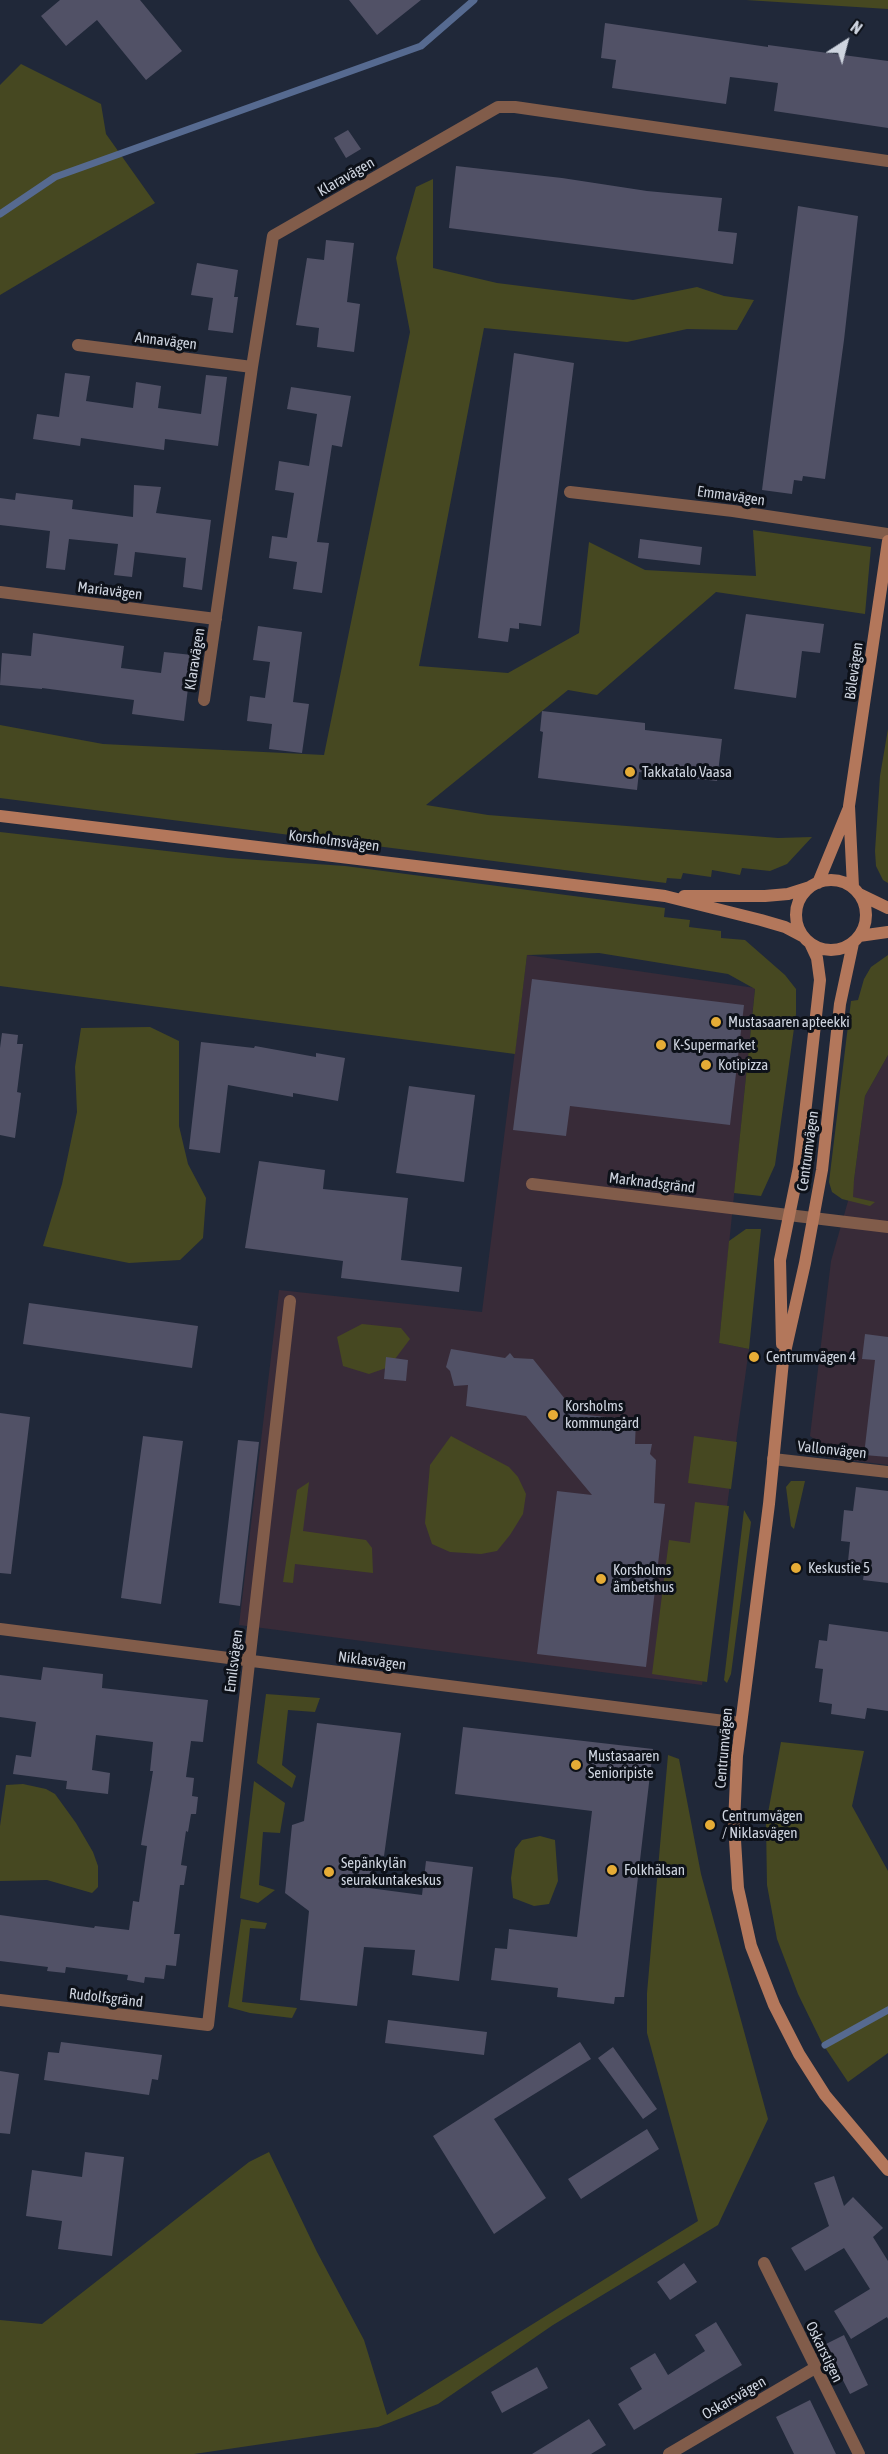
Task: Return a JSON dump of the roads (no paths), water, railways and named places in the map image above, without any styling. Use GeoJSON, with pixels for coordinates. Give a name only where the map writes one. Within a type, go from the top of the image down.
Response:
{"type":"FeatureCollection","features":[{"type":"Feature","properties":{"kind":"main road","name":"Bölevägen"},"geometry":{"type":"LineString","coordinates":[[856,891],[849,806],[888,541]]}},
{"type":"Feature","properties":{"kind":"main road","name":"Bölevägen"},"geometry":{"type":"LineString","coordinates":[[814,885],[849,806]]}},
{"type":"Feature","properties":{"kind":"main road","name":"Korsholmsvägen"},"geometry":{"type":"LineString","coordinates":[[0,816],[665,896],[765,896],[788,894],[814,885]]}},
{"type":"Feature","properties":{"kind":"main road"},"geometry":{"type":"LineString","coordinates":[[888,908],[836,880],[814,885],[804,894],[797,910],[797,920],[807,940],[818,947],[836,950],[856,940],[888,932]]}},
{"type":"Feature","properties":{"kind":"main road"},"geometry":{"type":"LineString","coordinates":[[856,891],[866,911],[866,920],[856,940]]}},
{"type":"Feature","properties":{"kind":"main road","name":"Korsholmsvägen"},"geometry":{"type":"LineString","coordinates":[[665,896],[785,927],[807,940]]}},
{"type":"Feature","properties":{"kind":"main road","name":"Centrumvägen"},"geometry":{"type":"LineString","coordinates":[[783,1360],[780,1260],[799,1167],[820,980],[817,958],[807,940]]}},
{"type":"Feature","properties":{"kind":"main road","name":"Centrumvägen"},"geometry":{"type":"LineString","coordinates":[[856,940],[840,1005],[822,1170],[783,1360],[736,1756],[734,1824],[738,1888],[751,1946],[774,2005],[799,2054],[825,2095],[888,2170]]}},
{"type":"Feature","properties":{"kind":"street","name":"Klaravägen"},"geometry":{"type":"LineString","coordinates":[[204,700],[273,236],[498,107],[515,107],[888,161]]}},
{"type":"Feature","properties":{"kind":"street","name":"Annavägen"},"geometry":{"type":"LineString","coordinates":[[78,345],[252,367]]}},
{"type":"Feature","properties":{"kind":"street","name":"Emmavägen"},"geometry":{"type":"LineString","coordinates":[[570,492],[733,511],[888,534]]}},
{"type":"Feature","properties":{"kind":"street","name":"Mariavägen"},"geometry":{"type":"LineString","coordinates":[[0,592],[216,619]]}},
{"type":"Feature","properties":{"kind":"street","name":"Marknadsgränd"},"geometry":{"type":"LineString","coordinates":[[532,1185],[888,1227]]}},
{"type":"Feature","properties":{"kind":"street","name":"Emilsvägen"},"geometry":{"type":"LineString","coordinates":[[208,2025],[290,1301]]}},
{"type":"Feature","properties":{"kind":"street","name":"Vallonvägen"},"geometry":{"type":"LineString","coordinates":[[773,1459],[888,1472]]}},
{"type":"Feature","properties":{"kind":"street","name":"Niklasvägen"},"geometry":{"type":"LineString","coordinates":[[0,1629],[740,1723]]}},
{"type":"Feature","properties":{"kind":"street","name":"Rudolfsgränd"},"geometry":{"type":"LineString","coordinates":[[0,2000],[208,2025]]}},
{"type":"Feature","properties":{"kind":"street","name":"Oskarstigen"},"geometry":{"type":"LineString","coordinates":[[764,2262],[860,2454]]}},
{"type":"Feature","properties":{"kind":"street","name":"Oskarsvägen"},"geometry":{"type":"LineString","coordinates":[[669,2454],[815,2368]]}},
{"type":"Feature","properties":{"kind":"waterway"},"geometry":{"type":"LineString","coordinates":[[0,214],[55,177],[421,46],[474,0]]}},
{"type":"Feature","properties":{"kind":"waterway"},"geometry":{"type":"LineString","coordinates":[[825,2045],[888,2010]]}},
{"type":"Feature","properties":{"kind":"place","name":"Takkatalo Vaasa"},"geometry":{"type":"Point","coordinates":[630,772]}},
{"type":"Feature","properties":{"kind":"place","name":"Mustasaaren apteekki"},"geometry":{"type":"Point","coordinates":[716,1022]}},
{"type":"Feature","properties":{"kind":"place","name":"K-Supermarket"},"geometry":{"type":"Point","coordinates":[661,1045]}},
{"type":"Feature","properties":{"kind":"place","name":"Kotipizza"},"geometry":{"type":"Point","coordinates":[706,1065]}},
{"type":"Feature","properties":{"kind":"place","name":"Centrumvägen 4"},"geometry":{"type":"Point","coordinates":[754,1357]}},
{"type":"Feature","properties":{"kind":"place","name":"Korsholms kommungård"},"geometry":{"type":"Point","coordinates":[553,1415]}},
{"type":"Feature","properties":{"kind":"place","name":"Keskustie 5"},"geometry":{"type":"Point","coordinates":[796,1568]}},
{"type":"Feature","properties":{"kind":"place","name":"Korsholms ämbetshus"},"geometry":{"type":"Point","coordinates":[601,1579]}},
{"type":"Feature","properties":{"kind":"place","name":"Mustasaaren Senioripiste"},"geometry":{"type":"Point","coordinates":[576,1765]}},
{"type":"Feature","properties":{"kind":"place","name":"Centrumvägen / Niklasvägen"},"geometry":{"type":"Point","coordinates":[710,1825]}},
{"type":"Feature","properties":{"kind":"place","name":"Folkhälsan"},"geometry":{"type":"Point","coordinates":[612,1870]}},
{"type":"Feature","properties":{"kind":"place","name":"Sepänkylän seurakuntakeskus"},"geometry":{"type":"Point","coordinates":[329,1872]}}]}
